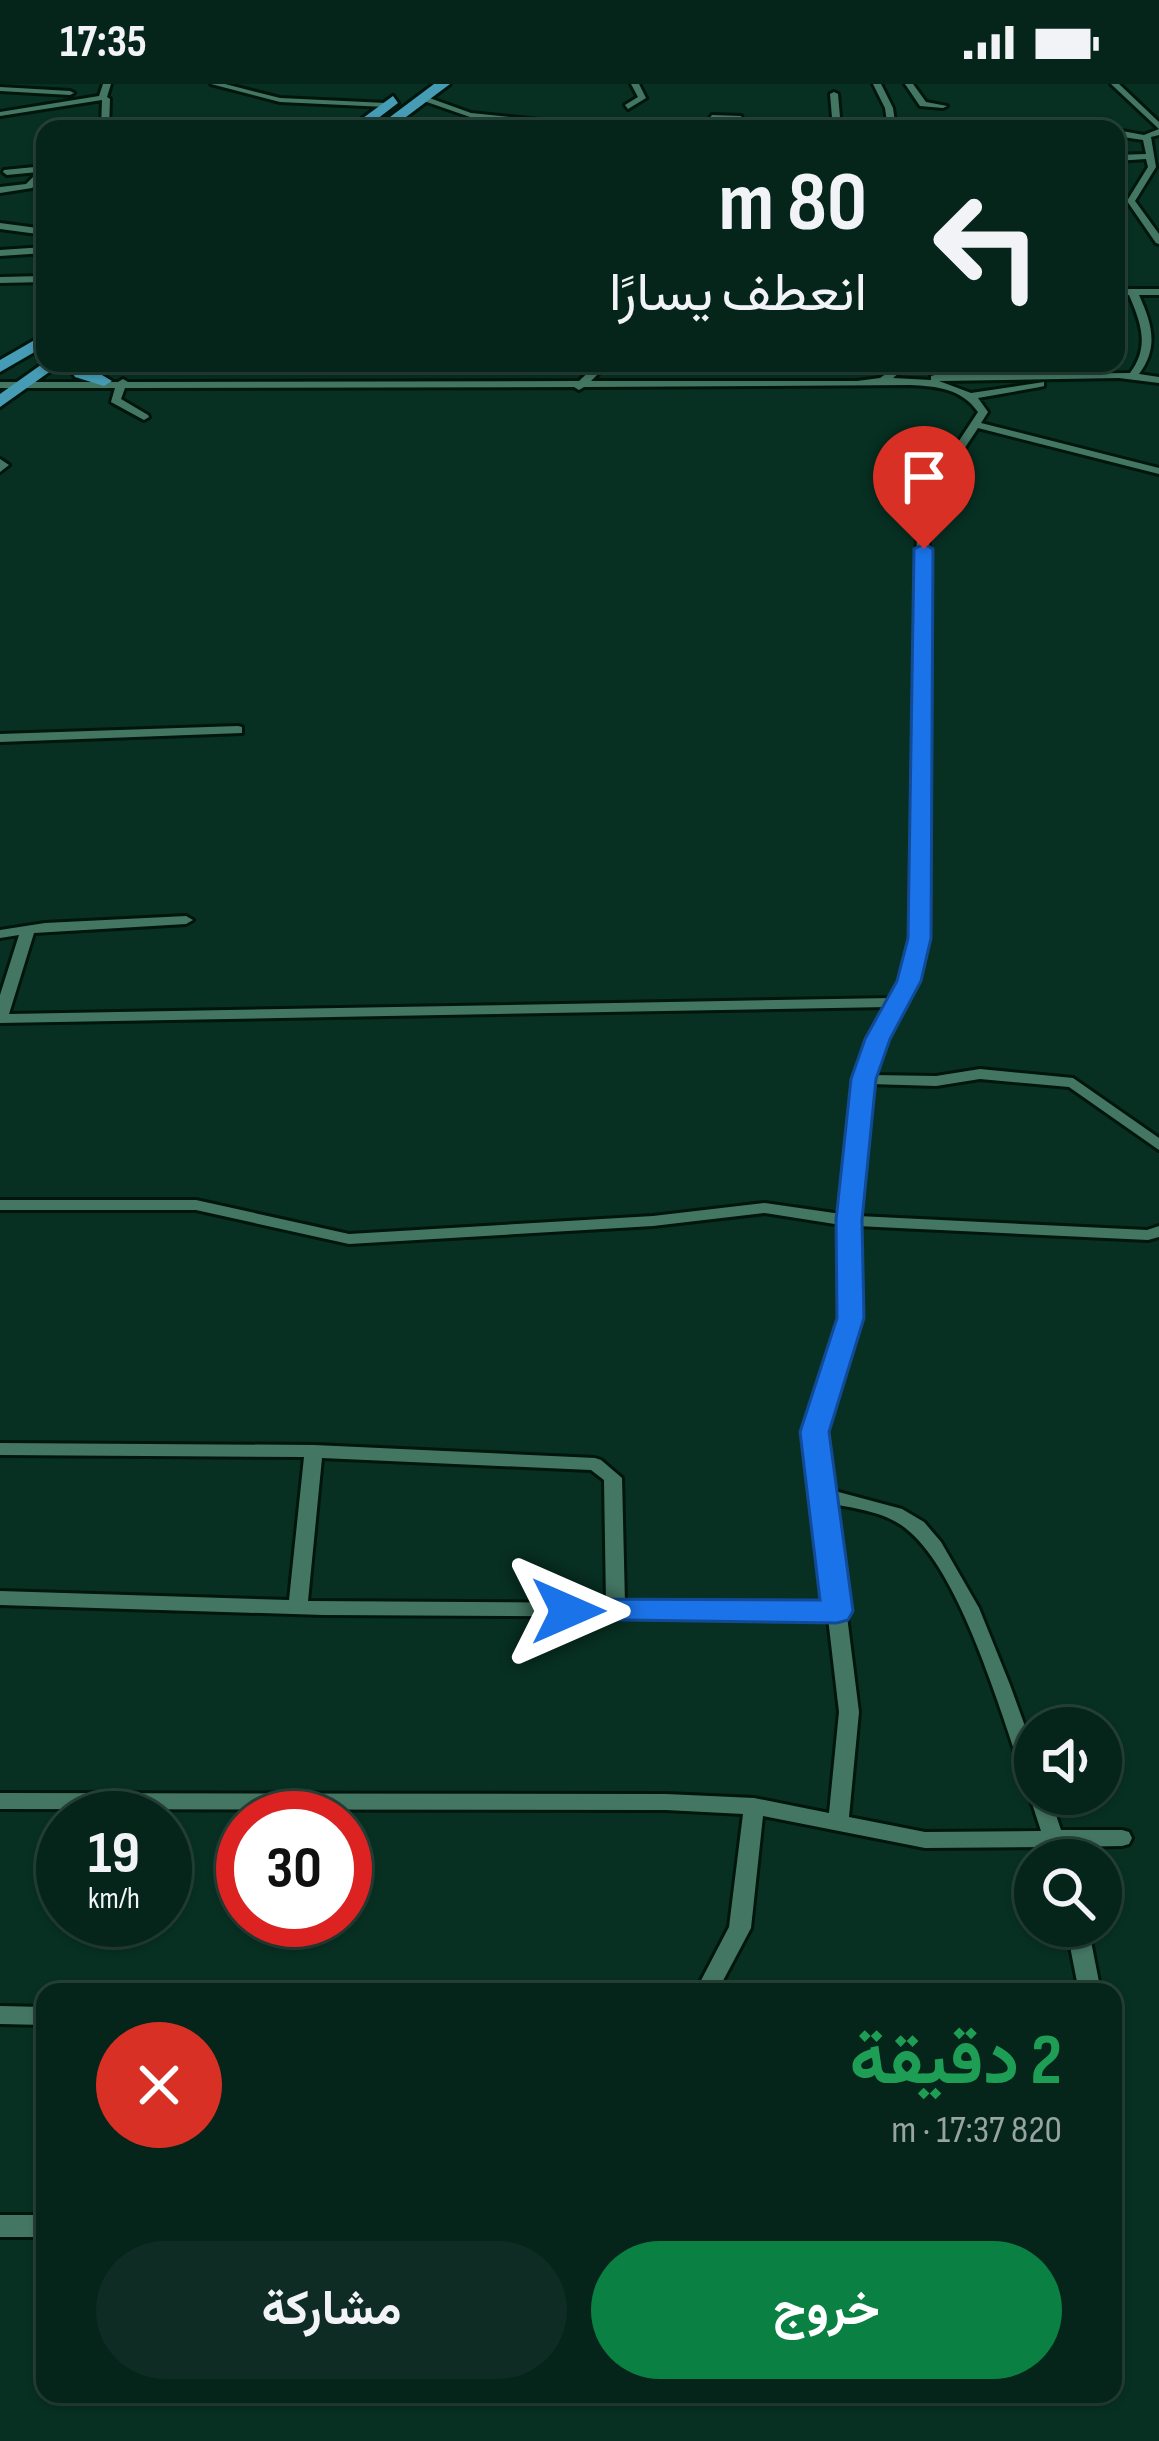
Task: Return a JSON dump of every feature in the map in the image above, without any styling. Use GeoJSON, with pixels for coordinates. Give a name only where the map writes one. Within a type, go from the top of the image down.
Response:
{"type":"FeatureCollection","features":[{"type":"Feature","properties":{"kind":"highway"},"geometry":{"type":"LineString","coordinates":[[367,120],[386,105],[443,84]]}},
{"type":"Feature","properties":{"kind":"highway"},"geometry":{"type":"LineString","coordinates":[[390,120],[420,91]]}},
{"type":"Feature","properties":{"kind":"highway"},"geometry":{"type":"LineString","coordinates":[[1,379],[36,347]]}},
{"type":"Feature","properties":{"kind":"highway"},"geometry":{"type":"LineString","coordinates":[[1,379],[36,356]]}},
{"type":"Feature","properties":{"kind":"highway"},"geometry":{"type":"LineString","coordinates":[[0,402],[41,372]]}},
{"type":"Feature","properties":{"kind":"highway"},"geometry":{"type":"LineString","coordinates":[[80,372],[114,382]]}},
{"type":"Feature","properties":{"kind":"highway"},"geometry":{"type":"LineString","coordinates":[[0,402],[63,382]]}},
{"type":"Feature","properties":{"kind":"street"},"geometry":{"type":"LineString","coordinates":[[215,84],[280,100],[386,105]]}},
{"type":"Feature","properties":{"kind":"street"},"geometry":{"type":"LineString","coordinates":[[628,106],[641,99],[635,84]]}},
{"type":"Feature","properties":{"kind":"street"},"geometry":{"type":"LineString","coordinates":[[878,84],[891,120]]}},
{"type":"Feature","properties":{"kind":"street"},"geometry":{"type":"LineString","coordinates":[[909,84],[923,104],[943,106]]}},
{"type":"Feature","properties":{"kind":"street"},"geometry":{"type":"LineString","coordinates":[[1115,84],[1128,100],[1141,104],[1159,130],[1147,138],[1125,134]]}},
{"type":"Feature","properties":{"kind":"street"},"geometry":{"type":"LineString","coordinates":[[0,89],[51,94],[104,91]]}},
{"type":"Feature","properties":{"kind":"street"},"geometry":{"type":"LineString","coordinates":[[40,111],[104,91]]}},
{"type":"Feature","properties":{"kind":"street"},"geometry":{"type":"LineString","coordinates":[[420,91],[470,115],[524,120]]}},
{"type":"Feature","properties":{"kind":"street"},"geometry":{"type":"LineString","coordinates":[[834,94],[836,120]]}},
{"type":"Feature","properties":{"kind":"street"},"geometry":{"type":"LineString","coordinates":[[0,114],[40,111],[52,113],[50,120]]}},
{"type":"Feature","properties":{"kind":"street"},"geometry":{"type":"LineString","coordinates":[[712,117],[739,120]]}},
{"type":"Feature","properties":{"kind":"street"},"geometry":{"type":"LineString","coordinates":[[1147,138],[1154,176],[1133,196],[1132,206],[1159,241]]}},
{"type":"Feature","properties":{"kind":"street"},"geometry":{"type":"LineString","coordinates":[[1125,157],[1151,156]]}},
{"type":"Feature","properties":{"kind":"street"},"geometry":{"type":"LineString","coordinates":[[36,172],[7,172],[36,173]]}},
{"type":"Feature","properties":{"kind":"street"},"geometry":{"type":"LineString","coordinates":[[0,190],[29,186],[36,180]]}},
{"type":"Feature","properties":{"kind":"street"},"geometry":{"type":"LineString","coordinates":[[0,225],[36,223]]}},
{"type":"Feature","properties":{"kind":"street"},"geometry":{"type":"LineString","coordinates":[[0,225],[36,231]]}},
{"type":"Feature","properties":{"kind":"street"},"geometry":{"type":"LineString","coordinates":[[0,253],[36,249]]}},
{"type":"Feature","properties":{"kind":"street"},"geometry":{"type":"LineString","coordinates":[[0,280],[36,279]]}},
{"type":"Feature","properties":{"kind":"street"},"geometry":{"type":"LineString","coordinates":[[1125,292],[1159,292]]}},
{"type":"Feature","properties":{"kind":"street"},"geometry":{"type":"LineString","coordinates":[[1133,292],[1151,342],[1133,376]]}},
{"type":"Feature","properties":{"kind":"street"},"geometry":{"type":"LineString","coordinates":[[579,387],[595,372]]}},
{"type":"Feature","properties":{"kind":"street"},"geometry":{"type":"LineString","coordinates":[[690,386],[691,372]]}},
{"type":"Feature","properties":{"kind":"street"},"geometry":{"type":"LineString","coordinates":[[883,381],[894,372]]}},
{"type":"Feature","properties":{"kind":"street"},"geometry":{"type":"LineString","coordinates":[[977,375],[980,372]]}},
{"type":"Feature","properties":{"kind":"street"},"geometry":{"type":"LineString","coordinates":[[910,382],[977,375],[1159,380]]}},
{"type":"Feature","properties":{"kind":"street"},"geometry":{"type":"LineString","coordinates":[[30,380],[579,387],[883,381],[944,386],[970,396],[1088,375]]}},
{"type":"Feature","properties":{"kind":"street"},"geometry":{"type":"LineString","coordinates":[[1,379],[114,382]]}},
{"type":"Feature","properties":{"kind":"street"},"geometry":{"type":"LineString","coordinates":[[114,382],[115,400],[143,417]]}},
{"type":"Feature","properties":{"kind":"street"},"geometry":{"type":"LineString","coordinates":[[838,1824],[849,1712],[820,1494],[817,1418],[850,1318],[849,1220],[863,1079],[899,1002],[920,938],[923,521],[937,482],[978,425],[982,412],[970,396]]}},
{"type":"Feature","properties":{"kind":"street"},"geometry":{"type":"LineString","coordinates":[[978,425],[1159,471]]}},
{"type":"Feature","properties":{"kind":"street"},"geometry":{"type":"LineString","coordinates":[[0,738],[238,730]]}},
{"type":"Feature","properties":{"kind":"street"},"geometry":{"type":"LineString","coordinates":[[0,934],[45,927],[186,920]]}},
{"type":"Feature","properties":{"kind":"street"},"geometry":{"type":"LineString","coordinates":[[27,932],[0,1019],[899,1002]]}},
{"type":"Feature","properties":{"kind":"street"},"geometry":{"type":"LineString","coordinates":[[0,958],[19,959]]}},
{"type":"Feature","properties":{"kind":"street"},"geometry":{"type":"LineString","coordinates":[[863,1079],[936,1081],[980,1074],[1073,1083],[1159,1145]]}},
{"type":"Feature","properties":{"kind":"street"},"geometry":{"type":"LineString","coordinates":[[0,1205],[196,1205],[349,1239],[766,1208],[849,1220],[1148,1235],[1159,1231]]}},
{"type":"Feature","properties":{"kind":"street"},"geometry":{"type":"LineString","coordinates":[[0,1449],[314,1451],[604,1467],[614,1486],[616,1611]]}},
{"type":"Feature","properties":{"kind":"street"},"geometry":{"type":"LineString","coordinates":[[298,1607],[314,1451]]}},
{"type":"Feature","properties":{"kind":"street"},"geometry":{"type":"LineString","coordinates":[[820,1494],[893,1514],[930,1540],[969,1615],[1014,1729]]}},
{"type":"Feature","properties":{"kind":"street"},"geometry":{"type":"LineString","coordinates":[[0,1598],[298,1607],[837,1611]]}},
{"type":"Feature","properties":{"kind":"street"},"geometry":{"type":"LineString","coordinates":[[0,1801],[754,1806],[925,1840],[1014,1847]]}},
{"type":"Feature","properties":{"kind":"street"},"geometry":{"type":"LineString","coordinates":[[712,1983],[740,1928],[754,1806]]}},
{"type":"Feature","properties":{"kind":"street"},"geometry":{"type":"LineString","coordinates":[[1117,1839],[1122,1838]]}},
{"type":"Feature","properties":{"kind":"street"},"geometry":{"type":"LineString","coordinates":[[1081,1947],[1088,1983]]}},
{"type":"Feature","properties":{"kind":"street"},"geometry":{"type":"LineString","coordinates":[[0,2014],[36,2016]]}},
{"type":"Feature","properties":{"kind":"street"},"geometry":{"type":"LineString","coordinates":[[0,2226],[36,2226]]}},
{"type":"Feature","properties":{"kind":"route"},"geometry":{"type":"LineString","coordinates":[[568,1611],[837,1611],[814,1432],[850,1318],[849,1220],[863,1079],[909,981],[920,938],[924,549]]}}]}
